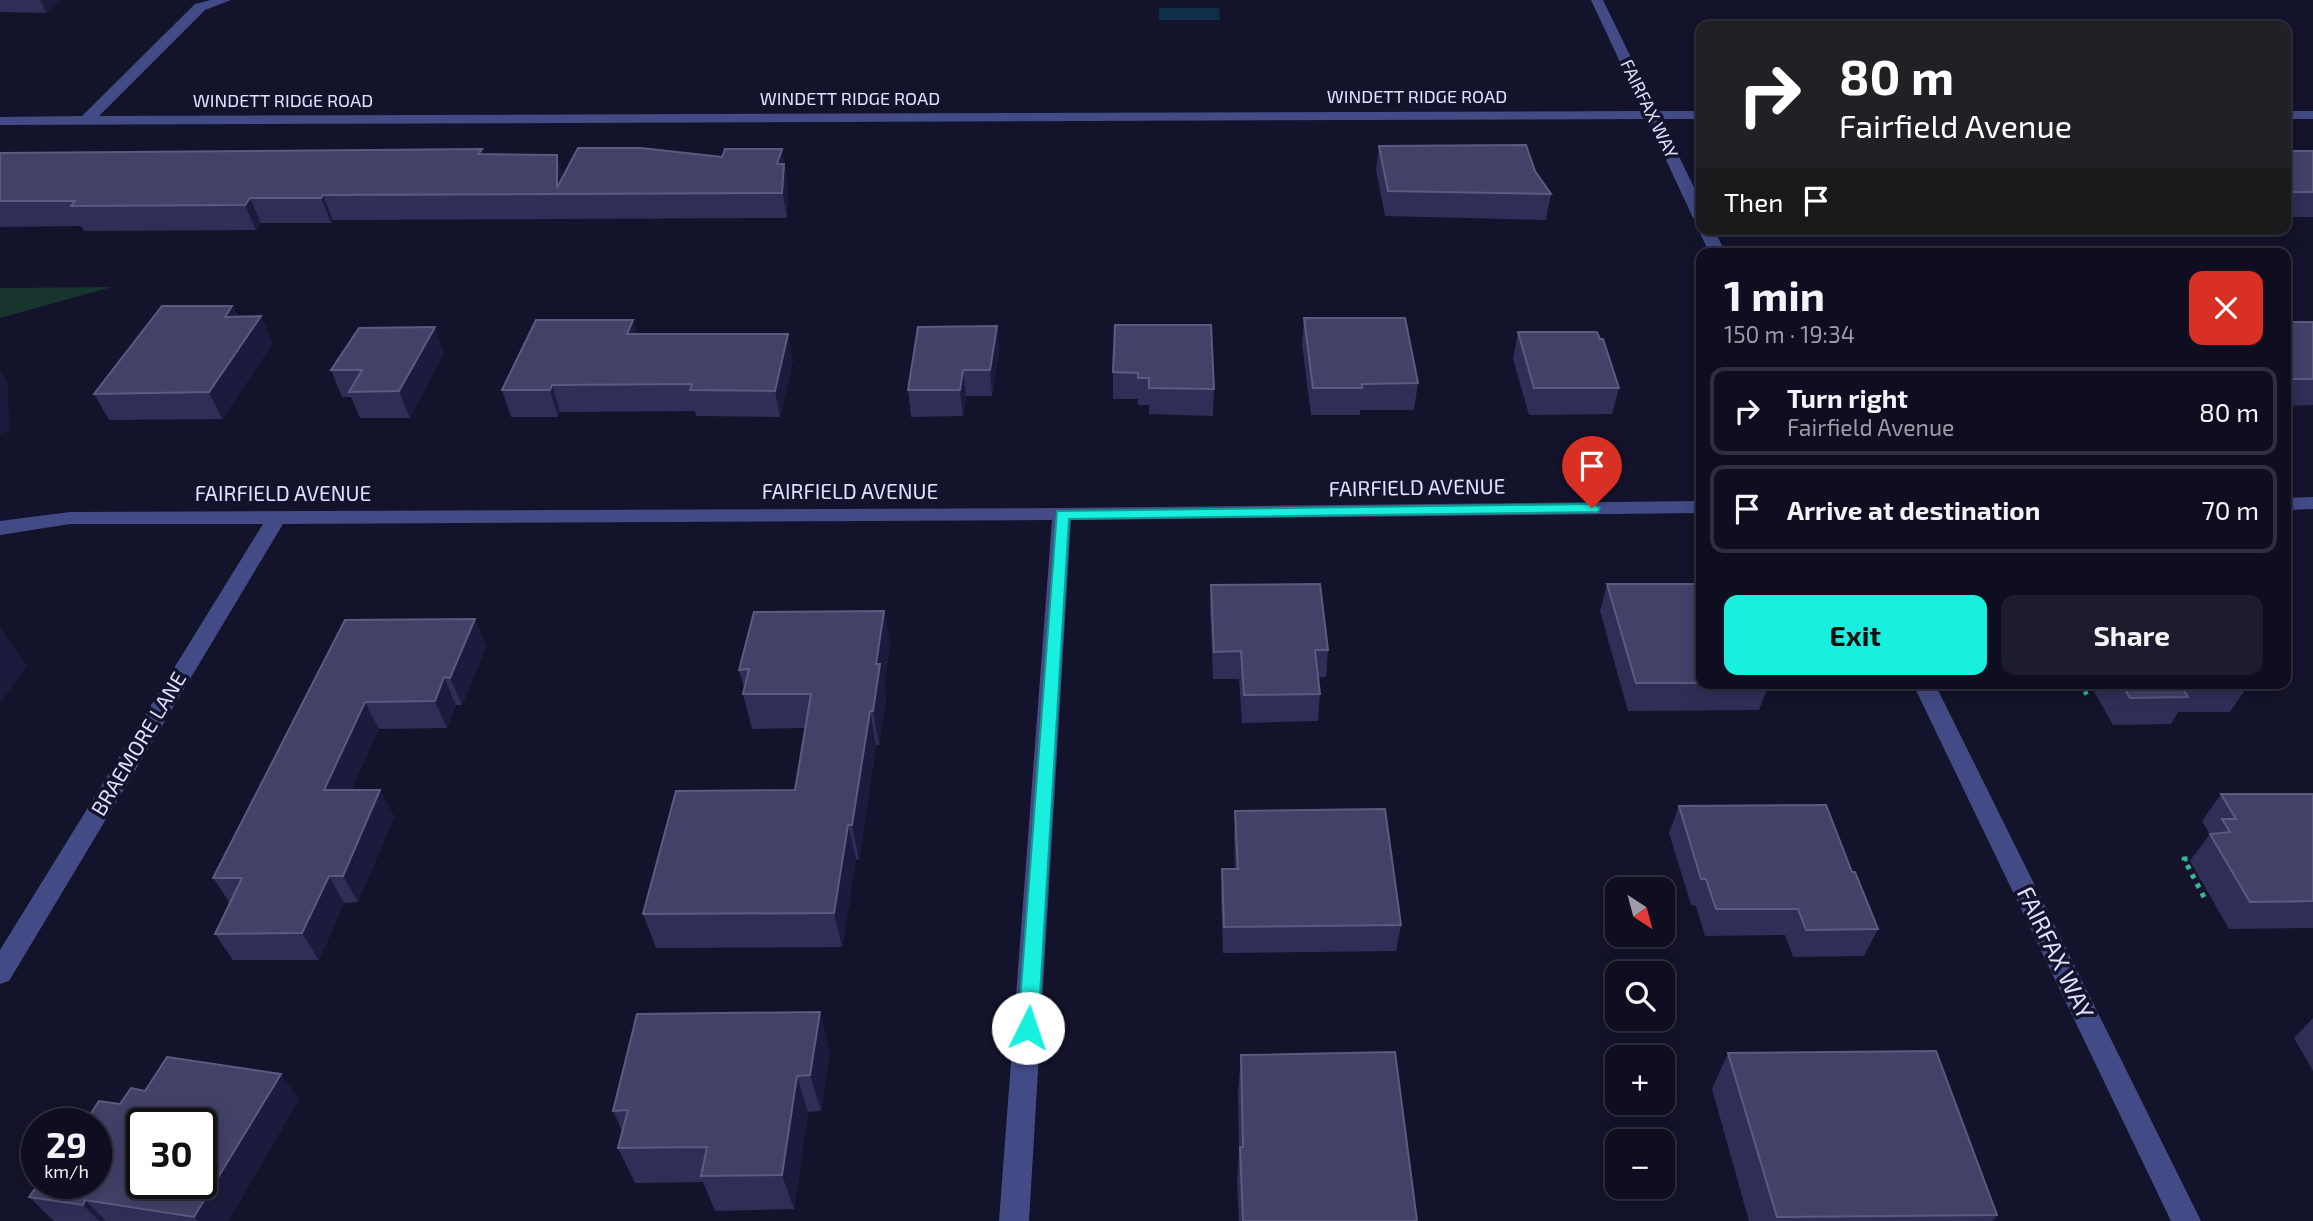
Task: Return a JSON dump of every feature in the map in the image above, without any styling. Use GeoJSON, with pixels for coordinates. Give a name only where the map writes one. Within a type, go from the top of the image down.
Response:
{"type":"FeatureCollection","features":[{"type":"Feature","properties":{"kind":"street"},"geometry":{"type":"LineString","coordinates":[[86,121],[195,4],[226,0]]}},
{"type":"Feature","properties":{"kind":"street","name":"FAIRFAX WAY"},"geometry":{"type":"LineString","coordinates":[[1597,0],[1696,207]]}},
{"type":"Feature","properties":{"kind":"street","name":"WINDETT RIDGE ROAD"},"geometry":{"type":"LineString","coordinates":[[0,121],[1696,115]]}},
{"type":"Feature","properties":{"kind":"street"},"geometry":{"type":"LineString","coordinates":[[2291,115],[2313,115]]}},
{"type":"Feature","properties":{"kind":"street"},"geometry":{"type":"LineString","coordinates":[[2291,504],[2313,503]]}},
{"type":"Feature","properties":{"kind":"street","name":"FAIRFIELD AVENUE"},"geometry":{"type":"LineString","coordinates":[[0,528],[69,517],[1062,514],[1696,507]]}},
{"type":"Feature","properties":{"kind":"street"},"geometry":{"type":"LineString","coordinates":[[1014,1221],[1062,514]]}},
{"type":"Feature","properties":{"kind":"street","name":"BRAEMORE LANE"},"geometry":{"type":"LineString","coordinates":[[0,973],[278,516]]}},
{"type":"Feature","properties":{"kind":"street","name":"FAIRFAX WAY"},"geometry":{"type":"LineString","coordinates":[[1926,689],[2186,1221]]}},
{"type":"Feature","properties":{"kind":"path"},"geometry":{"type":"LineString","coordinates":[[2084,689],[2089,699]]}},
{"type":"Feature","properties":{"kind":"path"},"geometry":{"type":"LineString","coordinates":[[2205,899],[2183,859],[2209,857]]}},
{"type":"Feature","properties":{"kind":"green space"},"geometry":{"type":"Polygon","coordinates":[[[112,287],[0,318],[0,288],[112,287]]]}},
{"type":"Feature","properties":{"kind":"water"},"geometry":{"type":"Polygon","coordinates":[[[1159,8],[1219,8],[1220,20],[1159,20],[1159,8]]]}},
{"type":"Feature","properties":{"kind":"building"},"geometry":{"type":"Polygon","coordinates":[[[1526,145],[1535,171],[1551,194],[1388,191],[1379,146],[1526,145]]]}},
{"type":"Feature","properties":{"kind":"building"},"geometry":{"type":"Polygon","coordinates":[[[578,148],[641,148],[722,157],[725,149],[782,149],[777,164],[784,164],[782,193],[323,195],[321,198],[250,198],[245,205],[71,206],[75,201],[0,201],[0,153],[482,149],[478,154],[557,155],[557,188],[578,148]]]}},
{"type":"Feature","properties":{"kind":"building"},"geometry":{"type":"Polygon","coordinates":[[[2291,151],[2313,151],[2313,192],[2291,192],[2291,151]]]}},
{"type":"Feature","properties":{"kind":"building"},"geometry":{"type":"Polygon","coordinates":[[[162,306],[232,306],[225,317],[261,316],[209,392],[94,394],[162,306]]]}},
{"type":"Feature","properties":{"kind":"building"},"geometry":{"type":"Polygon","coordinates":[[[1304,318],[1405,318],[1418,383],[1362,384],[1362,388],[1313,388],[1304,318]]]}},
{"type":"Feature","properties":{"kind":"building"},"geometry":{"type":"Polygon","coordinates":[[[536,320],[633,320],[627,334],[788,334],[775,391],[690,390],[692,384],[552,385],[550,390],[502,390],[536,320]]]}},
{"type":"Feature","properties":{"kind":"building"},"geometry":{"type":"Polygon","coordinates":[[[2291,322],[2313,322],[2313,379],[2291,379],[2291,322]]]}},
{"type":"Feature","properties":{"kind":"building"},"geometry":{"type":"Polygon","coordinates":[[[1115,325],[1211,325],[1214,389],[1149,388],[1149,378],[1138,378],[1138,373],[1113,372],[1115,325]]]}},
{"type":"Feature","properties":{"kind":"building"},"geometry":{"type":"Polygon","coordinates":[[[997,326],[990,370],[963,370],[960,390],[908,390],[918,327],[997,326]]]}},
{"type":"Feature","properties":{"kind":"building"},"geometry":{"type":"Polygon","coordinates":[[[435,327],[399,391],[349,392],[362,370],[331,370],[359,328],[435,327]]]}},
{"type":"Feature","properties":{"kind":"building"},"geometry":{"type":"Polygon","coordinates":[[[1518,332],[1597,332],[1600,339],[1603,339],[1619,388],[1534,388],[1518,332]]]}},
{"type":"Feature","properties":{"kind":"building"},"geometry":{"type":"Polygon","coordinates":[[[1320,584],[1328,650],[1315,650],[1320,694],[1244,695],[1241,651],[1214,652],[1211,585],[1320,584]]]}},
{"type":"Feature","properties":{"kind":"building"},"geometry":{"type":"Polygon","coordinates":[[[1607,584],[1696,584],[1696,683],[1636,683],[1607,584]]]}},
{"type":"Feature","properties":{"kind":"building"},"geometry":{"type":"Polygon","coordinates":[[[884,611],[876,664],[880,664],[873,711],[870,711],[852,825],[848,825],[834,913],[643,914],[676,791],[795,790],[811,694],[743,694],[749,669],[739,670],[754,612],[884,611]]]}},
{"type":"Feature","properties":{"kind":"building"},"geometry":{"type":"Polygon","coordinates":[[[475,619],[450,678],[444,677],[435,701],[365,702],[324,790],[380,790],[343,876],[329,876],[302,933],[215,934],[242,878],[213,878],[345,620],[475,619]]]}},
{"type":"Feature","properties":{"kind":"building"},"geometry":{"type":"Polygon","coordinates":[[[2125,689],[2183,689],[2188,697],[2130,698],[2125,689]]]}},
{"type":"Feature","properties":{"kind":"building"},"geometry":{"type":"Polygon","coordinates":[[[2221,794],[2313,794],[2313,901],[2250,902],[2210,834],[2230,832],[2222,819],[2236,819],[2221,794]]]}},
{"type":"Feature","properties":{"kind":"building"},"geometry":{"type":"Polygon","coordinates":[[[1826,805],[1878,929],[1806,930],[1798,909],[1716,909],[1706,879],[1701,879],[1679,806],[1826,805]]]}},
{"type":"Feature","properties":{"kind":"building"},"geometry":{"type":"Polygon","coordinates":[[[1385,809],[1401,925],[1224,927],[1222,869],[1238,869],[1235,811],[1385,809]]]}},
{"type":"Feature","properties":{"kind":"building"},"geometry":{"type":"Polygon","coordinates":[[[820,1012],[810,1075],[797,1076],[782,1175],[701,1176],[707,1147],[618,1148],[628,1110],[613,1111],[637,1014],[820,1012]]]}},
{"type":"Feature","properties":{"kind":"building"},"geometry":{"type":"Polygon","coordinates":[[[1936,1051],[1997,1215],[1777,1217],[1728,1053],[1936,1051]]]}},
{"type":"Feature","properties":{"kind":"building"},"geometry":{"type":"Polygon","coordinates":[[[1395,1052],[1417,1221],[1243,1221],[1240,1147],[1243,1147],[1241,1055],[1395,1052]]]}},
{"type":"Feature","properties":{"kind":"building"},"geometry":{"type":"Polygon","coordinates":[[[167,1057],[281,1074],[217,1179],[217,1108],[126,1108],[126,1199],[205,1199],[194,1217],[85,1200],[83,1205],[42,1199],[112,1199],[112,1108],[94,1108],[99,1101],[120,1104],[131,1088],[145,1091],[167,1057]]]}},
{"type":"Feature","properties":{"kind":"route"},"geometry":{"type":"LineString","coordinates":[[1028,1028],[1062,514],[1592,508]]}}]}
